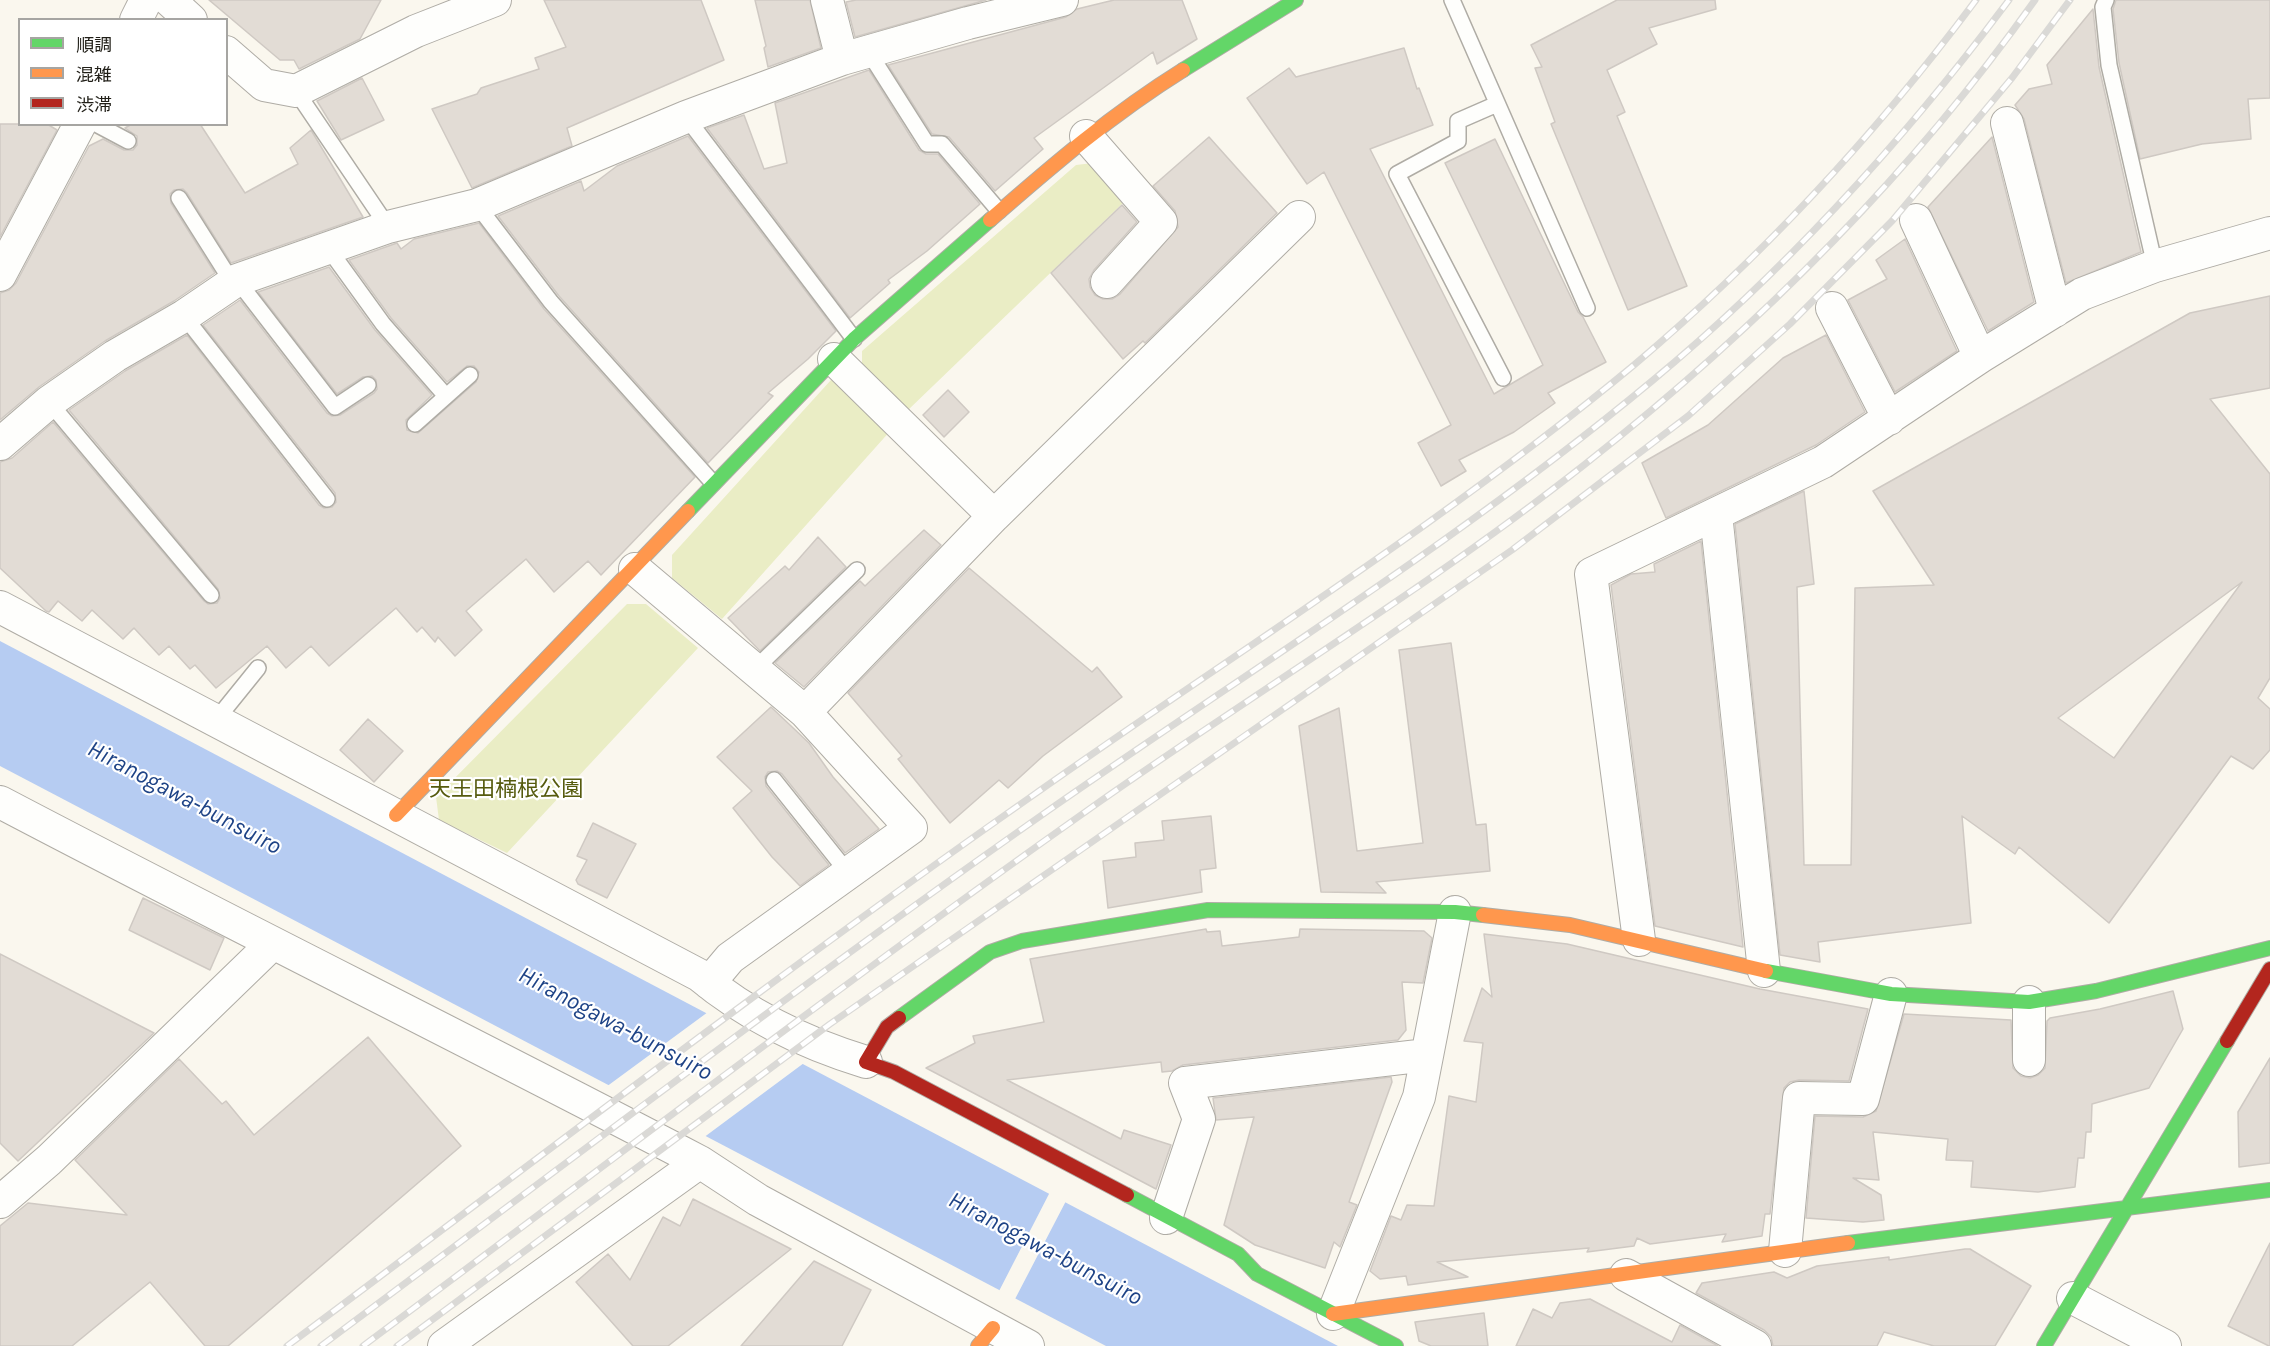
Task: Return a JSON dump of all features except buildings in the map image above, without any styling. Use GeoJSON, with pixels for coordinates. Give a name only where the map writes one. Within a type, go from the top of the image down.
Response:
{"type":"FeatureCollection","features":[{"type":"Feature","properties":{"kind":"street"},"geometry":{"type":"LineString","coordinates":[[137,18],[146,0]]}},
{"type":"Feature","properties":{"kind":"street"},"geometry":{"type":"LineString","coordinates":[[169,0],[188,18]]}},
{"type":"Feature","properties":{"kind":"street"},"geometry":{"type":"LineString","coordinates":[[416,31],[431,0]]}},
{"type":"Feature","properties":{"kind":"street"},"geometry":{"type":"LineString","coordinates":[[228,54],[264,85],[297,91],[416,31],[495,0]]}},
{"type":"Feature","properties":{"kind":"street"},"geometry":{"type":"LineString","coordinates":[[827,0],[855,55]]}},
{"type":"Feature","properties":{"kind":"street"},"geometry":{"type":"LineString","coordinates":[[0,444],[49,402],[115,356],[184,316],[235,281],[388,227],[477,205],[686,117],[971,11],[1062,0]]}},
{"type":"Feature","properties":{"kind":"street"},"geometry":{"type":"LineString","coordinates":[[396,815],[635,569],[713,483],[844,349],[1086,136],[1136,99],[1296,0]]}},
{"type":"Feature","properties":{"kind":"street"},"geometry":{"type":"LineString","coordinates":[[2007,123],[2055,311]]}},
{"type":"Feature","properties":{"kind":"street"},"geometry":{"type":"LineString","coordinates":[[0,275],[79,126]]}},
{"type":"Feature","properties":{"kind":"street"},"geometry":{"type":"LineString","coordinates":[[1086,136],[1161,222],[1107,282]]}},
{"type":"Feature","properties":{"kind":"street"},"geometry":{"type":"LineString","coordinates":[[805,712],[994,516],[1299,217]]}},
{"type":"Feature","properties":{"kind":"street"},"geometry":{"type":"LineString","coordinates":[[1916,220],[1980,357]]}},
{"type":"Feature","properties":{"kind":"street"},"geometry":{"type":"LineString","coordinates":[[1639,940],[1591,574],[1823,462],[1980,357],[2082,294],[2155,266],[2270,233]]}},
{"type":"Feature","properties":{"kind":"street"},"geometry":{"type":"LineString","coordinates":[[1832,308],[1889,418]]}},
{"type":"Feature","properties":{"kind":"street"},"geometry":{"type":"LineString","coordinates":[[844,349],[994,516]]}},
{"type":"Feature","properties":{"kind":"street"},"geometry":{"type":"LineString","coordinates":[[1716,514],[1764,971]]}},
{"type":"Feature","properties":{"kind":"street"},"geometry":{"type":"LineString","coordinates":[[635,569],[756,668],[805,712],[911,828],[730,958],[709,983]]}},
{"type":"Feature","properties":{"kind":"street"},"geometry":{"type":"LineString","coordinates":[[0,607],[699,975],[722,995],[815,1045],[894,1072],[1166,1218],[1238,1254],[1257,1274],[1395,1346]]}},
{"type":"Feature","properties":{"kind":"street"},"geometry":{"type":"LineString","coordinates":[[0,802],[700,1162],[745,1193],[986,1337],[1028,1346]]}},
{"type":"Feature","properties":{"kind":"street"},"geometry":{"type":"LineString","coordinates":[[866,1062],[887,1027],[990,952],[1022,942],[1208,910],[1455,912],[1570,925],[1764,971],[1891,994],[2029,1002],[2096,991],[2270,948]]}},
{"type":"Feature","properties":{"kind":"street"},"geometry":{"type":"LineString","coordinates":[[1333,1314],[1419,1097],[1455,912]]}},
{"type":"Feature","properties":{"kind":"street"},"geometry":{"type":"LineString","coordinates":[[0,1202],[49,1160],[273,943]]}},
{"type":"Feature","properties":{"kind":"street"},"geometry":{"type":"LineString","coordinates":[[2044,1346],[2270,969]]}},
{"type":"Feature","properties":{"kind":"street"},"geometry":{"type":"LineString","coordinates":[[1785,1251],[1799,1098],[1863,1099],[1891,994]]}},
{"type":"Feature","properties":{"kind":"street"},"geometry":{"type":"LineString","coordinates":[[2029,1002],[2029,1060]]}},
{"type":"Feature","properties":{"kind":"street"},"geometry":{"type":"LineString","coordinates":[[1166,1218],[1199,1119],[1185,1083],[1427,1055]]}},
{"type":"Feature","properties":{"kind":"street"},"geometry":{"type":"LineString","coordinates":[[444,1346],[700,1162]]}},
{"type":"Feature","properties":{"kind":"street"},"geometry":{"type":"LineString","coordinates":[[1333,1314],[1626,1275],[1785,1251],[2270,1190]]}},
{"type":"Feature","properties":{"kind":"street"},"geometry":{"type":"LineString","coordinates":[[1626,1275],[1755,1346]]}},
{"type":"Feature","properties":{"kind":"street"},"geometry":{"type":"LineString","coordinates":[[2073,1298],[2165,1346]]}},
{"type":"Feature","properties":{"kind":"lane"},"geometry":{"type":"LineString","coordinates":[[1452,0],[1587,308]]}},
{"type":"Feature","properties":{"kind":"lane"},"geometry":{"type":"LineString","coordinates":[[2106,0],[2103,8],[2109,65],[2155,266]]}},
{"type":"Feature","properties":{"kind":"lane"},"geometry":{"type":"LineString","coordinates":[[855,55],[927,144],[942,144],[999,211]]}},
{"type":"Feature","properties":{"kind":"lane"},"geometry":{"type":"LineString","coordinates":[[297,91],[388,227]]}},
{"type":"Feature","properties":{"kind":"lane"},"geometry":{"type":"LineString","coordinates":[[1497,104],[1458,121],[1458,141],[1397,174],[1503,378]]}},
{"type":"Feature","properties":{"kind":"lane"},"geometry":{"type":"LineString","coordinates":[[686,117],[844,349]]}},
{"type":"Feature","properties":{"kind":"lane"},"geometry":{"type":"LineString","coordinates":[[100,126],[129,141]]}},
{"type":"Feature","properties":{"kind":"lane"},"geometry":{"type":"LineString","coordinates":[[179,198],[235,281],[335,407],[368,386]]}},
{"type":"Feature","properties":{"kind":"lane"},"geometry":{"type":"LineString","coordinates":[[477,205],[551,302],[713,483]]}},
{"type":"Feature","properties":{"kind":"lane"},"geometry":{"type":"LineString","coordinates":[[328,248],[383,324],[445,395]]}},
{"type":"Feature","properties":{"kind":"lane"},"geometry":{"type":"LineString","coordinates":[[184,316],[327,499]]}},
{"type":"Feature","properties":{"kind":"lane"},"geometry":{"type":"LineString","coordinates":[[415,424],[470,375]]}},
{"type":"Feature","properties":{"kind":"lane"},"geometry":{"type":"LineString","coordinates":[[49,402],[211,595]]}},
{"type":"Feature","properties":{"kind":"lane"},"geometry":{"type":"LineString","coordinates":[[756,668],[857,570]]}},
{"type":"Feature","properties":{"kind":"lane"},"geometry":{"type":"LineString","coordinates":[[216,720],[258,668]]}},
{"type":"Feature","properties":{"kind":"lane"},"geometry":{"type":"LineString","coordinates":[[774,780],[849,874]]}},
{"type":"Feature","properties":{"kind":"green space"},"geometry":{"type":"Polygon","coordinates":[[[1093,163],[1123,203],[907,411],[862,364],[862,351],[1076,165],[1093,163]]]}},
{"type":"Feature","properties":{"kind":"green space"},"geometry":{"type":"Polygon","coordinates":[[[831,380],[844,380],[892,429],[722,619],[672,578],[672,555],[831,380]]]}},
{"type":"Feature","properties":{"kind":"green space","name":"天王田楠根公園"},"geometry":{"type":"Polygon","coordinates":[[[627,604],[646,604],[698,648],[507,853],[439,820],[436,797],[627,604]]]}},
{"type":"Feature","properties":{"kind":"water","name":"Hiranogawa-bunsuiro"},"geometry":{"type":"Polygon","coordinates":[[[0,641],[1338,1346],[1106,1346],[0,766],[0,641]]]}},
{"type":"Feature","properties":{"kind":"pier"},"geometry":{"type":"Polygon","coordinates":[[[708,1012],[804,1063],[703,1138],[606,1087],[708,1012]]]}},
{"type":"Feature","properties":{"kind":"pier"},"geometry":{"type":"Polygon","coordinates":[[[1050,1192],[1066,1201],[1014,1301],[998,1293],[1050,1192]]]}},
{"type":"Feature","properties":{"kind":"railway"},"geometry":{"type":"LineString","coordinates":[[287,1346],[657,1068],[937,863],[1413,533],[1562,423],[1681,324],[1772,237],[1858,146],[1938,50],[1976,0]]}},
{"type":"Feature","properties":{"kind":"railway"},"geometry":{"type":"LineString","coordinates":[[321,1346],[865,941],[1049,810],[1431,549],[1580,439],[1702,338],[1750,294],[1842,201],[1928,103],[2009,0]]}},
{"type":"Feature","properties":{"kind":"railway"},"geometry":{"type":"LineString","coordinates":[[363,1346],[818,1005],[1002,871],[1156,763],[1465,554],[1584,465],[1708,361],[1826,249],[1936,128],[2035,0]]}},
{"type":"Feature","properties":{"kind":"railway"},"geometry":{"type":"LineString","coordinates":[[397,1346],[830,1024],[1512,550],[1688,416],[1790,324],[1892,221],[2012,78],[2070,0]]}},
{"type":"Feature","properties":{"kind":"traffic: fast"},"geometry":{"type":"LineString","coordinates":[[1183,70],[1296,0]]}},
{"type":"Feature","properties":{"kind":"traffic: fast"},"geometry":{"type":"LineString","coordinates":[[688,511],[854,339],[990,220]]}},
{"type":"Feature","properties":{"kind":"traffic: fast"},"geometry":{"type":"LineString","coordinates":[[899,1018],[990,952],[1022,941],[1208,910],[1455,912],[1483,915]]}},
{"type":"Feature","properties":{"kind":"traffic: fast"},"geometry":{"type":"LineString","coordinates":[[1766,971],[1891,994],[2029,1002],[2096,991],[2270,948]]}},
{"type":"Feature","properties":{"kind":"traffic: fast"},"geometry":{"type":"LineString","coordinates":[[2044,1346],[2227,1041]]}},
{"type":"Feature","properties":{"kind":"traffic: fast"},"geometry":{"type":"LineString","coordinates":[[1848,1243],[2270,1190]]}},
{"type":"Feature","properties":{"kind":"traffic: fast"},"geometry":{"type":"LineString","coordinates":[[1127,1195],[1238,1254],[1257,1274],[1396,1346]]}},
{"type":"Feature","properties":{"kind":"traffic: slow"},"geometry":{"type":"LineString","coordinates":[[990,220],[1107,123],[1183,70]]}},
{"type":"Feature","properties":{"kind":"traffic: slow"},"geometry":{"type":"LineString","coordinates":[[396,815],[688,511]]}},
{"type":"Feature","properties":{"kind":"traffic: slow"},"geometry":{"type":"LineString","coordinates":[[1483,915],[1570,925],[1766,971]]}},
{"type":"Feature","properties":{"kind":"traffic: slow"},"geometry":{"type":"LineString","coordinates":[[1333,1314],[1848,1243]]}},
{"type":"Feature","properties":{"kind":"traffic: slow"},"geometry":{"type":"LineString","coordinates":[[978,1346],[993,1328]]}},
{"type":"Feature","properties":{"kind":"traffic: jam"},"geometry":{"type":"LineString","coordinates":[[2227,1041],[2270,969]]}},
{"type":"Feature","properties":{"kind":"traffic: jam"},"geometry":{"type":"LineString","coordinates":[[899,1018],[887,1027],[866,1062],[894,1072],[1127,1195]]}}]}
